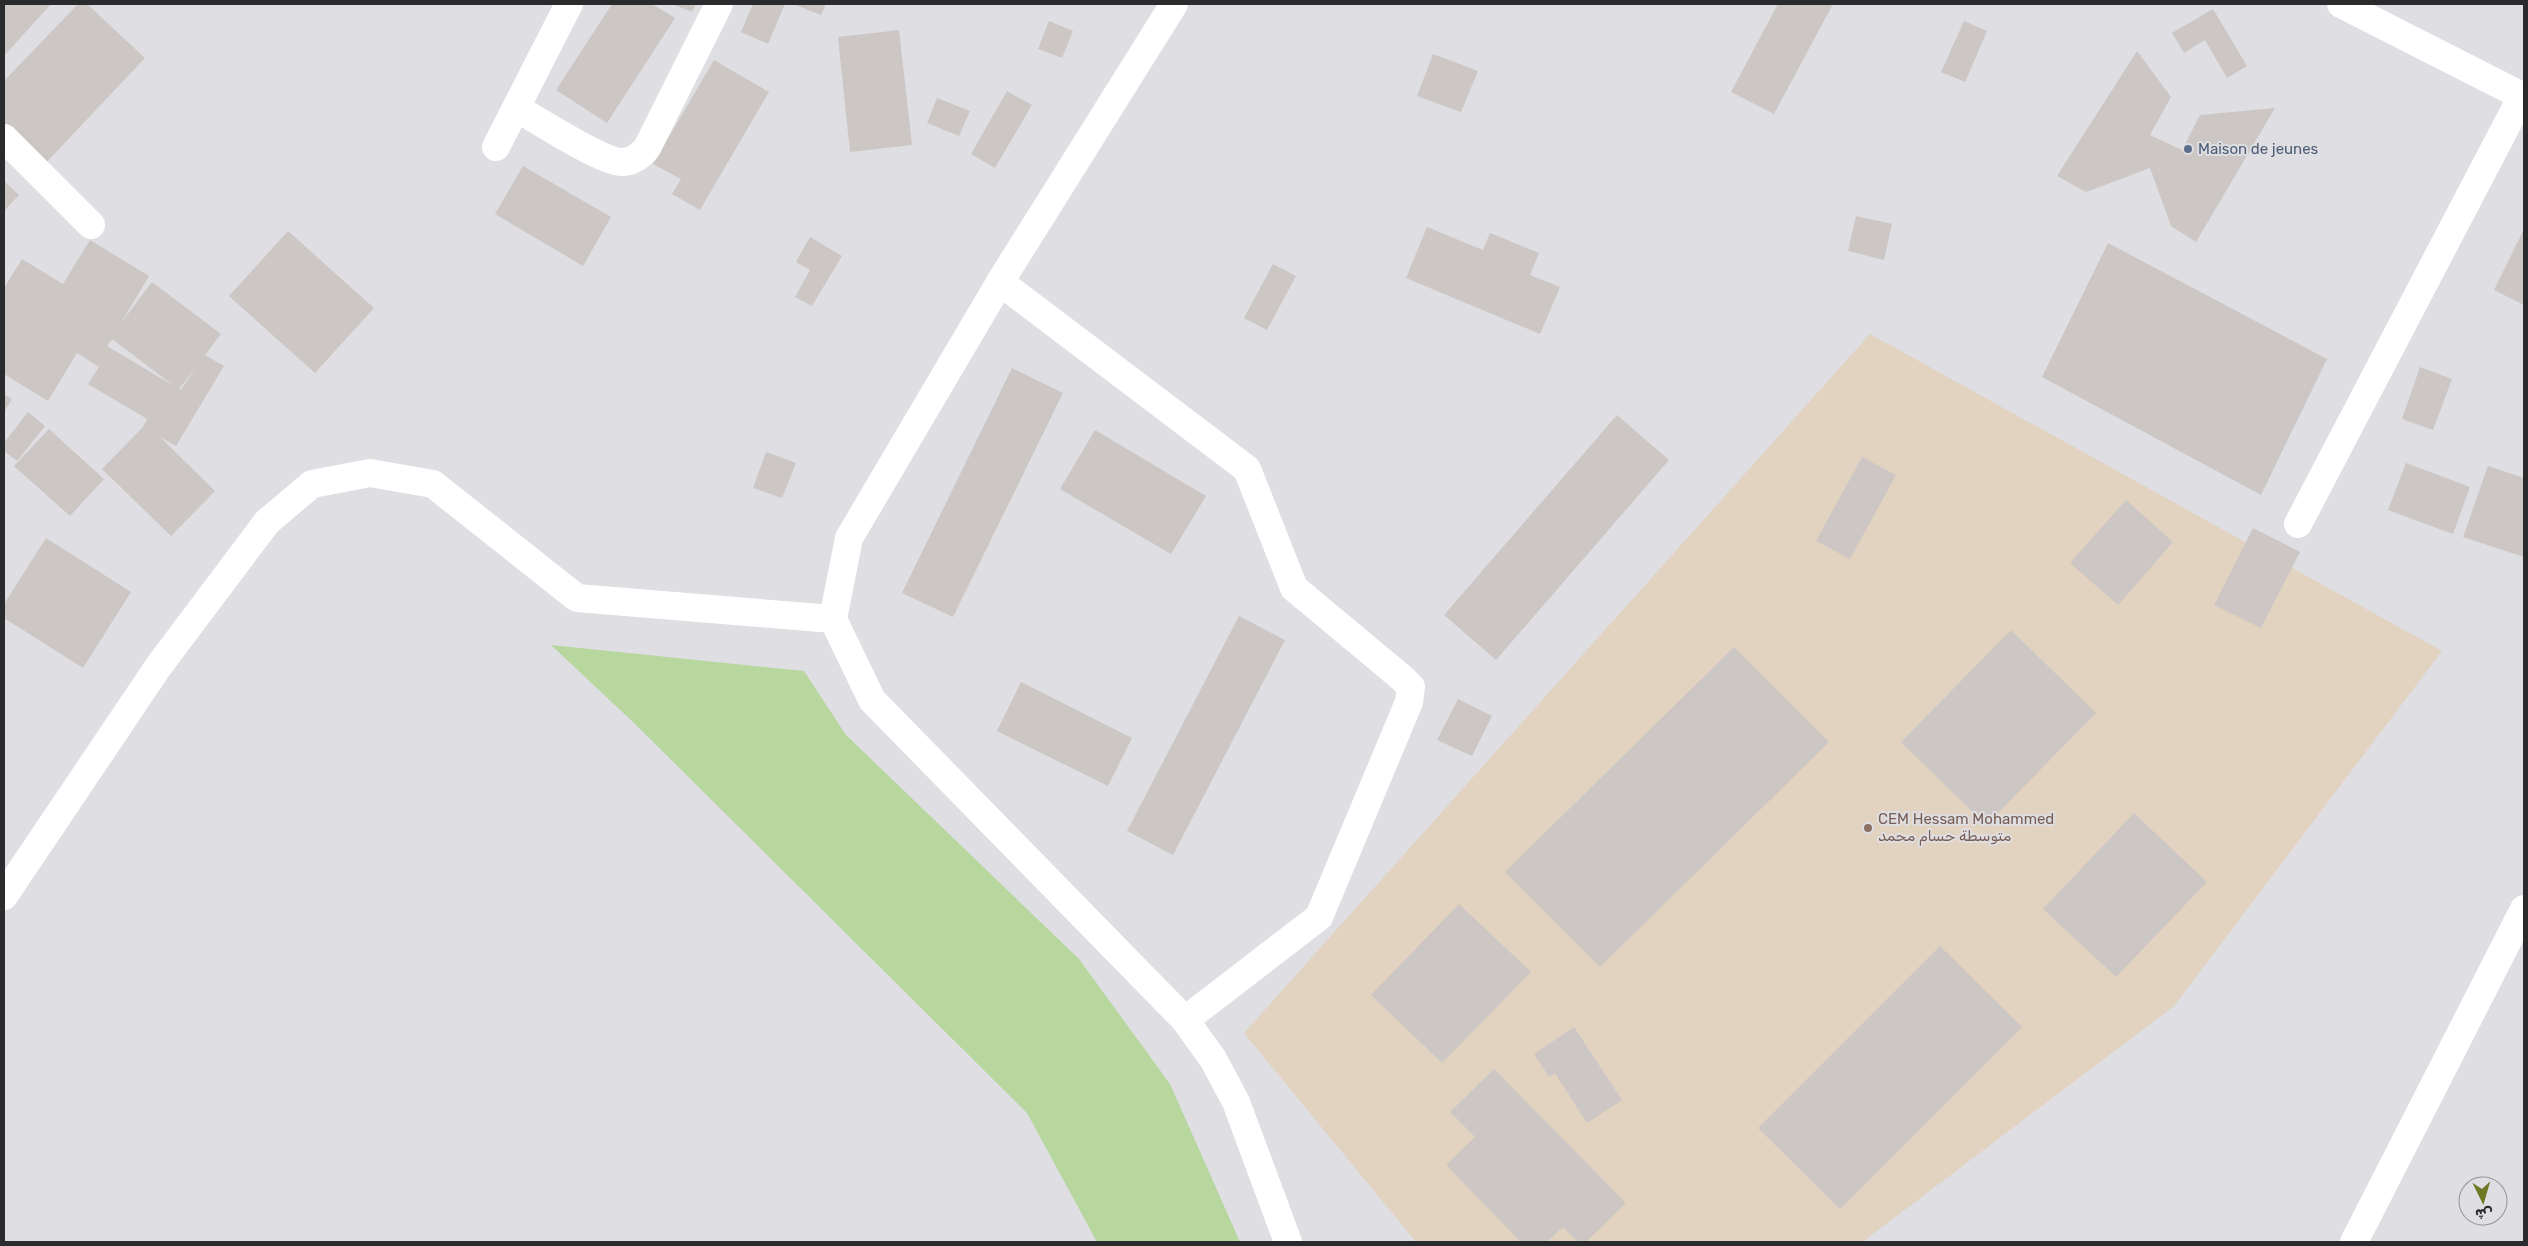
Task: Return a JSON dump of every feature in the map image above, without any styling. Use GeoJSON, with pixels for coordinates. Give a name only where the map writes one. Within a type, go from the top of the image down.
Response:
{"type":"FeatureCollection","features":[{"type":"Feature","properties":{"kind":"street"},"geometry":{"type":"LineString","coordinates":[[496,147],[569,4]]}},
{"type":"Feature","properties":{"kind":"street"},"geometry":{"type":"LineString","coordinates":[[516,108],[603,157],[622,162],[632,160],[648,148],[719,4]]}},
{"type":"Feature","properties":{"kind":"street"},"geometry":{"type":"LineString","coordinates":[[1174,4],[1000,282],[849,538],[833,619],[872,700],[1184,1020],[1213,1059],[1236,1102],[1288,1242]]}},
{"type":"Feature","properties":{"kind":"street"},"geometry":{"type":"LineString","coordinates":[[2298,524],[2523,96],[2341,4]]}},
{"type":"Feature","properties":{"kind":"street"},"geometry":{"type":"LineString","coordinates":[[4,138],[92,225]]}},
{"type":"Feature","properties":{"kind":"street"},"geometry":{"type":"LineString","coordinates":[[1000,282],[1247,469],[1294,588],[1411,687],[1409,702],[1319,917],[1184,1020]]}},
{"type":"Feature","properties":{"kind":"street"},"geometry":{"type":"LineString","coordinates":[[4,896],[158,668],[238,560],[267,522],[312,484],[370,473],[433,484],[578,598],[833,619]]}},
{"type":"Feature","properties":{"kind":"street"},"geometry":{"type":"LineString","coordinates":[[2354,1242],[2524,910]]}},
{"type":"Feature","properties":{"kind":"shaded area","name":"CEM Hessam Mohammed متوسطة حسام محمد"},"geometry":{"type":"Polygon","coordinates":[[[1870,334],[2442,651],[2174,1006],[1862,1242],[1416,1242],[1244,1033],[1870,334]]]}},
{"type":"Feature","properties":{"kind":"green space"},"geometry":{"type":"Polygon","coordinates":[[[551,645],[804,671],[846,735],[1079,959],[1170,1084],[1240,1242],[1097,1242],[1027,1113],[633,722],[551,645]]]}},
{"type":"Feature","properties":{"kind":"building"},"geometry":{"type":"Polygon","coordinates":[[[4,4],[51,4],[4,56],[4,4]]]}},
{"type":"Feature","properties":{"kind":"building"},"geometry":{"type":"Polygon","coordinates":[[[78,4],[87,4],[145,58],[43,166],[4,129],[4,81],[78,4]]]}},
{"type":"Feature","properties":{"kind":"building"},"geometry":{"type":"Polygon","coordinates":[[[612,4],[652,4],[675,18],[607,123],[556,90],[612,4]]]}},
{"type":"Feature","properties":{"kind":"building"},"geometry":{"type":"Polygon","coordinates":[[[672,4],[696,4],[692,12],[672,4]]]}},
{"type":"Feature","properties":{"kind":"building"},"geometry":{"type":"Polygon","coordinates":[[[753,4],[785,4],[768,44],[741,32],[753,4]]]}},
{"type":"Feature","properties":{"kind":"building"},"geometry":{"type":"Polygon","coordinates":[[[793,4],[826,4],[821,15],[793,4]]]}},
{"type":"Feature","properties":{"kind":"building"},"geometry":{"type":"Polygon","coordinates":[[[1778,4],[1833,4],[1774,114],[1731,92],[1778,4]]]}},
{"type":"Feature","properties":{"kind":"building"},"geometry":{"type":"Polygon","coordinates":[[[2213,9],[2247,66],[2227,78],[2205,40],[2184,53],[2172,33],[2213,9]]]}},
{"type":"Feature","properties":{"kind":"building"},"geometry":{"type":"Polygon","coordinates":[[[1049,21],[1073,31],[1062,58],[1038,49],[1049,21]]]}},
{"type":"Feature","properties":{"kind":"building"},"geometry":{"type":"Polygon","coordinates":[[[1964,21],[1987,31],[1965,82],[1941,72],[1964,21]]]}},
{"type":"Feature","properties":{"kind":"building"},"geometry":{"type":"Polygon","coordinates":[[[899,30],[912,145],[850,152],[838,37],[899,30]]]}},
{"type":"Feature","properties":{"kind":"building"},"geometry":{"type":"Polygon","coordinates":[[[2137,51],[2171,97],[2150,135],[2182,150],[2200,115],[2275,108],[2196,242],[2171,226],[2150,168],[2086,192],[2057,176],[2137,51]]]}},
{"type":"Feature","properties":{"kind":"building"},"geometry":{"type":"Polygon","coordinates":[[[1433,54],[1478,71],[1461,112],[1417,96],[1433,54]]]}},
{"type":"Feature","properties":{"kind":"building"},"geometry":{"type":"Polygon","coordinates":[[[714,60],[769,92],[700,210],[672,194],[681,179],[653,164],[714,60]]]}},
{"type":"Feature","properties":{"kind":"building"},"geometry":{"type":"Polygon","coordinates":[[[1007,91],[1032,105],[995,168],[971,154],[1007,91]]]}},
{"type":"Feature","properties":{"kind":"building"},"geometry":{"type":"Polygon","coordinates":[[[937,98],[970,111],[959,136],[927,123],[937,98]]]}},
{"type":"Feature","properties":{"kind":"building"},"geometry":{"type":"Polygon","coordinates":[[[523,166],[611,217],[583,266],[495,214],[523,166]]]}},
{"type":"Feature","properties":{"kind":"building"},"geometry":{"type":"Polygon","coordinates":[[[4,181],[19,195],[4,211],[4,181]]]}},
{"type":"Feature","properties":{"kind":"building"},"geometry":{"type":"Polygon","coordinates":[[[1856,216],[1892,224],[1884,260],[1848,251],[1856,216]]]}},
{"type":"Feature","properties":{"kind":"building"},"geometry":{"type":"Polygon","coordinates":[[[1427,227],[1483,250],[1490,233],[1539,253],[1530,275],[1560,287],[1540,334],[1406,278],[1427,227]]]}},
{"type":"Feature","properties":{"kind":"building"},"geometry":{"type":"Polygon","coordinates":[[[2524,229],[2524,305],[2494,290],[2524,229]]]}},
{"type":"Feature","properties":{"kind":"building"},"geometry":{"type":"Polygon","coordinates":[[[288,231],[374,308],[315,373],[229,296],[288,231]]]}},
{"type":"Feature","properties":{"kind":"building"},"geometry":{"type":"Polygon","coordinates":[[[810,237],[842,256],[812,306],[795,297],[810,270],[796,262],[810,237]]]}},
{"type":"Feature","properties":{"kind":"building"},"geometry":{"type":"Polygon","coordinates":[[[90,240],[149,276],[121,323],[152,282],[221,334],[205,355],[224,366],[176,446],[160,437],[215,491],[171,536],[102,469],[143,427],[147,419],[88,384],[99,367],[77,353],[48,401],[4,374],[4,288],[22,259],[63,284],[90,240]],[[112,339],[107,346],[174,386],[112,339]],[[196,367],[179,389],[181,390],[196,367]]]}},
{"type":"Feature","properties":{"kind":"building"},"geometry":{"type":"Polygon","coordinates":[[[2108,243],[2327,359],[2261,495],[2042,377],[2108,243]]]}},
{"type":"Feature","properties":{"kind":"building"},"geometry":{"type":"Polygon","coordinates":[[[1273,264],[1296,276],[1267,330],[1244,318],[1273,264]]]}},
{"type":"Feature","properties":{"kind":"building"},"geometry":{"type":"Polygon","coordinates":[[[2420,367],[2452,379],[2433,430],[2402,419],[2420,367]]]}},
{"type":"Feature","properties":{"kind":"building"},"geometry":{"type":"Polygon","coordinates":[[[1012,368],[1063,393],[953,617],[902,593],[1012,368]]]}},
{"type":"Feature","properties":{"kind":"building"},"geometry":{"type":"Polygon","coordinates":[[[4,394],[12,399],[4,412],[4,394]]]}},
{"type":"Feature","properties":{"kind":"building"},"geometry":{"type":"Polygon","coordinates":[[[28,412],[45,426],[17,461],[4,451],[4,443],[28,412]]]}},
{"type":"Feature","properties":{"kind":"building"},"geometry":{"type":"Polygon","coordinates":[[[1617,415],[1669,460],[1496,660],[1444,615],[1617,415]]]}},
{"type":"Feature","properties":{"kind":"building"},"geometry":{"type":"Polygon","coordinates":[[[49,429],[104,479],[70,516],[14,466],[49,429]]]}},
{"type":"Feature","properties":{"kind":"building"},"geometry":{"type":"Polygon","coordinates":[[[1095,430],[1206,496],[1171,554],[1060,489],[1095,430]]]}},
{"type":"Feature","properties":{"kind":"building"},"geometry":{"type":"Polygon","coordinates":[[[766,452],[796,463],[782,498],[753,488],[766,452]]]}},
{"type":"Feature","properties":{"kind":"building"},"geometry":{"type":"Polygon","coordinates":[[[1862,457],[1896,475],[1850,559],[1816,541],[1862,457]]]}},
{"type":"Feature","properties":{"kind":"building"},"geometry":{"type":"Polygon","coordinates":[[[2406,463],[2470,487],[2453,534],[2388,510],[2406,463]]]}},
{"type":"Feature","properties":{"kind":"building"},"geometry":{"type":"Polygon","coordinates":[[[2488,466],[2524,478],[2524,557],[2463,537],[2488,466]]]}},
{"type":"Feature","properties":{"kind":"building"},"geometry":{"type":"Polygon","coordinates":[[[2126,500],[2173,542],[2118,605],[2070,563],[2126,500]]]}},
{"type":"Feature","properties":{"kind":"building"},"geometry":{"type":"Polygon","coordinates":[[[2253,528],[2300,552],[2261,628],[2214,605],[2253,528]]]}},
{"type":"Feature","properties":{"kind":"building"},"geometry":{"type":"Polygon","coordinates":[[[46,538],[131,592],[83,668],[4,618],[4,604],[46,538]]]}},
{"type":"Feature","properties":{"kind":"building"},"geometry":{"type":"Polygon","coordinates":[[[1239,616],[1285,640],[1173,855],[1127,831],[1239,616]]]}},
{"type":"Feature","properties":{"kind":"building"},"geometry":{"type":"Polygon","coordinates":[[[2011,630],[2096,713],[1986,825],[1901,742],[2011,630]]]}},
{"type":"Feature","properties":{"kind":"building"},"geometry":{"type":"Polygon","coordinates":[[[1734,647],[1829,742],[1600,967],[1505,872],[1734,647]]]}},
{"type":"Feature","properties":{"kind":"building"},"geometry":{"type":"Polygon","coordinates":[[[1021,682],[1132,738],[1108,786],[997,731],[1021,682]]]}},
{"type":"Feature","properties":{"kind":"building"},"geometry":{"type":"Polygon","coordinates":[[[1458,699],[1492,716],[1472,756],[1437,740],[1458,699]]]}},
{"type":"Feature","properties":{"kind":"building"},"geometry":{"type":"Polygon","coordinates":[[[2134,813],[2207,882],[2116,977],[2043,909],[2134,813]]]}},
{"type":"Feature","properties":{"kind":"building"},"geometry":{"type":"Polygon","coordinates":[[[1459,904],[1531,972],[1442,1063],[1371,995],[1459,904]]]}},
{"type":"Feature","properties":{"kind":"building"},"geometry":{"type":"Polygon","coordinates":[[[1940,946],[2022,1027],[1840,1209],[1758,1128],[1940,946]]]}},
{"type":"Feature","properties":{"kind":"building"},"geometry":{"type":"Polygon","coordinates":[[[1574,1027],[1622,1100],[1587,1123],[1555,1073],[1549,1077],[1534,1054],[1574,1027]]]}},
{"type":"Feature","properties":{"kind":"building"},"geometry":{"type":"Polygon","coordinates":[[[1494,1069],[1626,1203],[1586,1242],[1578,1242],[1563,1227],[1547,1242],[1521,1242],[1446,1165],[1475,1137],[1450,1112],[1494,1069]]]}},
{"type":"Feature","properties":{"kind":"place","name":"Maison de jeunes"},"geometry":{"type":"Point","coordinates":[2188,149]}},
{"type":"Feature","properties":{"kind":"place","name":"CEM Hessam Mohammed متوسطة حسام محمد"},"geometry":{"type":"Point","coordinates":[1868,828]}}]}
